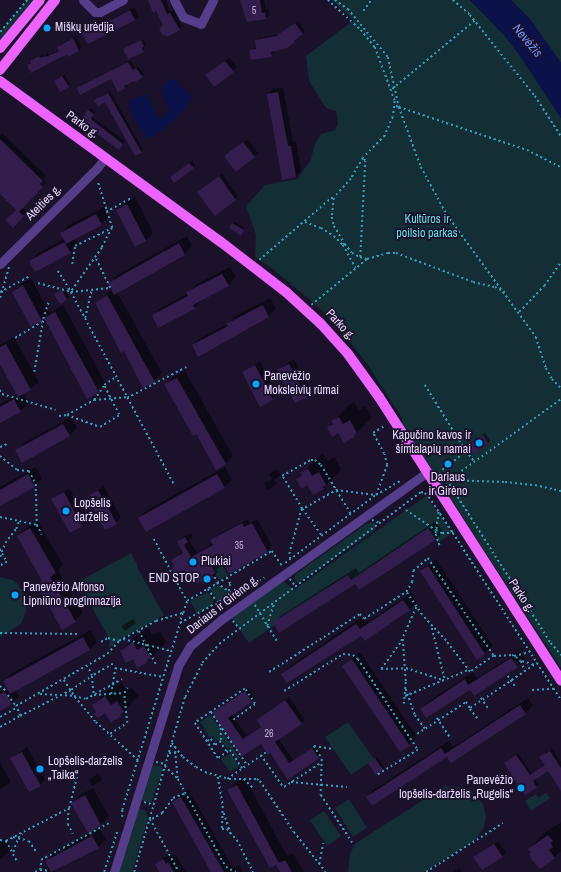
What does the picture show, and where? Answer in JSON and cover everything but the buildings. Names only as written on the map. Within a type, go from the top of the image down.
[{"type":"main road","points":[[0,48],[40,0]]},
{"type":"main road","points":[[0,70],[55,0]]},
{"type":"main road","name":"Parko g.","points":[[0,81],[220,242],[307,309],[348,354],[379,397],[561,681]]},
{"type":"street","points":[[83,0],[94,12],[100,12],[123,0]]},
{"type":"street","points":[[174,0],[183,17],[201,24],[213,0]]},
{"type":"street","name":"Ateities g.","points":[[0,264],[97,168],[105,158]]},
{"type":"street","name":"Dariaus ir Girėno g.","points":[[114,872],[178,666],[190,646],[222,619],[426,472]]},
{"type":"path","points":[[0,32],[27,0]]},
{"type":"path","points":[[258,261],[331,198],[334,198],[351,179],[363,158],[385,136],[390,126],[396,106],[375,47],[348,17],[328,0]]},
{"type":"path","points":[[335,0],[348,9],[388,57],[396,87],[399,107],[421,167],[437,198],[447,215],[505,292],[536,338],[552,379],[561,388]]},
{"type":"path","points":[[363,11],[371,0]]},
{"type":"path","points":[[454,0],[475,20],[534,96],[561,136]]},
{"type":"path","points":[[391,89],[396,87],[475,20]]},
{"type":"path","points":[[396,106],[527,150],[561,167]]},
{"type":"path","points":[[360,258],[365,161],[363,158]]},
{"type":"path","points":[[96,180],[112,228]]},
{"type":"path","points":[[106,212],[131,198]]},
{"type":"path","points":[[334,198],[332,217],[334,226],[356,268]]},
{"type":"path","points":[[304,222],[334,236],[352,253],[360,258],[367,259]]},
{"type":"path","points":[[70,292],[95,257],[112,228]]},
{"type":"path","points":[[72,264],[75,246],[112,228]]},
{"type":"path","points":[[307,309],[367,259],[388,253],[396,253],[473,282],[495,287],[505,292]]},
{"type":"path","points":[[38,284],[70,292],[110,288],[95,257]]},
{"type":"path","points":[[0,298],[10,261]]},
{"type":"path","points":[[519,312],[544,286],[561,262]]},
{"type":"path","points":[[58,271],[175,486]]},
{"type":"path","points":[[1,291],[28,277]]},
{"type":"path","points":[[85,319],[91,291]]},
{"type":"path","points":[[43,319],[49,301]]},
{"type":"path","points":[[15,338],[40,324],[43,320],[34,372]]},
{"type":"path","points":[[60,416],[67,415],[94,400],[126,398],[186,367]]},
{"type":"path","points":[[94,400],[104,385],[116,377]]},
{"type":"path","points":[[67,415],[100,427],[119,415],[104,385]]},
{"type":"path","points":[[425,385],[466,451],[474,461]]},
{"type":"path","points":[[0,390],[2,394],[56,410]]},
{"type":"path","points":[[440,480],[443,485],[447,480],[561,399]]},
{"type":"path","points":[[376,495],[387,465],[384,454],[372,433],[384,426]]},
{"type":"path","points":[[0,447],[6,444]]},
{"type":"path","points":[[438,477],[442,470],[466,451]]},
{"type":"path","points":[[0,456],[17,470],[29,471],[36,484],[37,525],[42,535]]},
{"type":"path","points":[[321,535],[302,509],[282,476],[311,460],[315,460],[321,465],[351,514]]},
{"type":"path","points":[[279,570],[290,559],[321,535],[376,495],[404,479]]},
{"type":"path","points":[[447,480],[505,482],[535,485],[561,491]]},
{"type":"path","points":[[447,480],[551,643],[561,655]]},
{"type":"path","points":[[290,559],[293,540],[302,509],[336,490],[376,495]]},
{"type":"path","points":[[134,872],[184,697],[202,663],[219,644],[421,492],[425,493],[439,512],[530,652],[536,664],[561,700]]},
{"type":"path","points":[[406,510],[442,533],[453,533]]},
{"type":"path","points":[[439,512],[436,530],[440,546]]},
{"type":"path","points":[[0,517],[37,525]]},
{"type":"path","points":[[0,557],[5,543],[16,529],[19,521]]},
{"type":"path","points":[[154,539],[187,601]]},
{"type":"path","points":[[0,549],[7,562],[0,566]]},
{"type":"path","points":[[122,819],[122,810],[162,677],[187,601],[272,551],[282,566]]},
{"type":"path","points":[[269,672],[360,614],[364,620],[406,592],[412,582],[413,571],[428,558],[494,656]]},
{"type":"path","points":[[215,577],[218,582],[233,594],[239,596],[266,577]]},
{"type":"path","points":[[224,612],[230,584],[226,577]]},
{"type":"path","points":[[289,577],[296,587]]},
{"type":"path","points":[[406,592],[416,607],[468,670]]},
{"type":"path","points":[[180,623],[233,594]]},
{"type":"path","points":[[253,603],[277,641]]},
{"type":"path","points":[[267,626],[274,603]]},
{"type":"path","points":[[416,607],[402,637],[381,669],[406,668],[445,680]]},
{"type":"path","points":[[0,717],[108,654],[118,641],[156,621],[182,613]]},
{"type":"path","points":[[432,626],[445,680]]},
{"type":"path","points":[[138,630],[157,666]]},
{"type":"path","points":[[0,632],[78,634]]},
{"type":"path","points":[[402,637],[406,668],[404,704]]},
{"type":"path","points":[[101,642],[108,638],[118,641]]},
{"type":"path","points":[[122,639],[171,651]]},
{"type":"path","points":[[405,696],[468,670],[470,672],[494,656],[514,656],[530,652]]},
{"type":"path","points":[[284,691],[343,654],[348,653],[358,659],[418,750],[376,776]]},
{"type":"path","points":[[514,656],[520,660],[536,664]]},
{"type":"path","points":[[520,660],[525,671]]},
{"type":"path","points":[[0,727],[62,695],[113,664]]},
{"type":"path","points":[[465,702],[470,708],[481,699],[536,664]]},
{"type":"path","points":[[87,666],[92,676],[94,695]]},
{"type":"path","points":[[111,694],[115,668],[162,677]]},
{"type":"path","points":[[508,676],[515,686]]},
{"type":"path","points":[[64,679],[74,696],[96,722],[138,760]]},
{"type":"path","points":[[38,694],[74,696],[86,699],[122,679]]},
{"type":"path","points":[[0,686],[6,691]]},
{"type":"path","points":[[406,687],[415,715],[425,729]]},
{"type":"path","points":[[110,734],[127,723],[124,693],[127,688]]},
{"type":"path","points":[[233,720],[255,704],[245,689],[195,723],[218,758],[230,750],[242,768]]},
{"type":"path","points":[[532,690],[554,689]]},
{"type":"path","points":[[94,695],[124,693]]},
{"type":"path","points":[[8,694],[20,716]]},
{"type":"path","points":[[481,699],[488,708]]},
{"type":"path","points":[[417,734],[437,719],[465,702]]},
{"type":"path","points":[[465,702],[479,720]]},
{"type":"path","points":[[211,712],[247,765]]},
{"type":"path","points":[[437,719],[451,739]]},
{"type":"path","points":[[221,728],[221,741]]},
{"type":"path","points":[[207,741],[211,738],[215,744],[220,741],[227,752]]},
{"type":"path","points":[[172,743],[180,753],[196,767],[218,777],[227,779],[257,779],[260,781],[294,832],[326,872]]},
{"type":"path","points":[[175,746],[178,779]]},
{"type":"path","points":[[333,749],[314,746],[322,759],[321,795],[354,845]]},
{"type":"path","points":[[227,779],[266,752]]},
{"type":"path","points":[[169,753],[180,753]]},
{"type":"path","points":[[261,755],[284,788],[322,762]]},
{"type":"path","points":[[165,766],[178,779],[226,867],[236,872]]},
{"type":"path","points":[[72,834],[68,824],[69,808],[77,776]]},
{"type":"path","points":[[218,777],[222,789],[222,829],[227,829],[237,840],[253,872]]},
{"type":"path","points":[[244,779],[253,788]]},
{"type":"path","points":[[291,782],[347,787]]},
{"type":"path","points":[[152,819],[162,813],[173,798],[186,793]]},
{"type":"path","points":[[0,840],[6,841],[13,838],[69,808]]},
{"type":"path","points":[[223,811],[232,834]]},
{"type":"path","points":[[150,819],[179,872]]},
{"type":"path","points":[[40,870],[41,860],[109,823]]},
{"type":"path","points":[[426,872],[503,823]]},
{"type":"path","points":[[104,872],[119,826]]},
{"type":"path","points":[[12,853],[18,838],[23,832]]},
{"type":"path","points":[[13,838],[29,841],[36,853]]},
{"type":"path","points":[[6,841],[18,863]]},
{"type":"path","points":[[320,864],[323,843]]},
{"type":"path","points":[[35,872],[40,870],[46,870],[47,872]]},
{"type":"green space","points":[[27,0],[34,0],[0,41],[0,32]]},
{"type":"green space","name":"Kultūros ir poilsio parkas","points":[[332,0],[470,0],[504,35],[518,53],[561,118],[561,668],[402,424],[402,418],[367,364],[344,334],[317,306],[269,266],[255,257],[256,235],[246,206],[265,185],[297,179],[311,160],[314,146],[321,134],[335,130],[338,124],[336,111],[326,108],[309,81],[306,56],[354,20]]},
{"type":"green space","points":[[511,0],[561,0],[561,63],[530,19]]},
{"type":"green space","points":[[426,496],[452,533],[438,543],[428,528],[351,580],[348,575],[249,643],[231,617],[283,581],[294,590]]},
{"type":"green space","points":[[373,522],[375,524],[375,530],[299,583],[296,582],[294,579],[296,574],[366,524]]},
{"type":"green space","points":[[131,553],[138,566],[137,567],[164,615],[116,642],[109,648],[110,640],[78,582]]},
{"type":"green space","points":[[219,560],[228,575],[219,580],[210,565]]},
{"type":"green space","points":[[0,577],[13,580],[18,584],[26,598],[26,611],[21,624],[0,637]]},
{"type":"green space","points":[[218,585],[228,591],[227,596],[218,602],[210,589]]},
{"type":"green space","points":[[208,592],[215,604],[197,614],[190,601]]},
{"type":"green space","points":[[211,715],[240,758],[238,759],[230,748],[227,749],[220,739],[216,742],[212,736],[210,738],[200,722]]},
{"type":"green space","points":[[348,722],[374,759],[351,775],[325,737]]},
{"type":"green space","points":[[231,753],[239,766],[230,772],[221,759]]},
{"type":"green space","points":[[154,765],[161,766],[163,769],[151,803],[140,799],[150,771]]},
{"type":"green space","points":[[445,786],[464,787],[470,790],[483,804],[486,817],[485,823],[483,829],[475,840],[424,872],[348,872],[350,853],[356,843]]},
{"type":"green space","points":[[546,793],[550,798],[531,811],[525,801],[536,794],[539,798]]},
{"type":"green space","points":[[349,799],[367,828],[353,837],[335,808]]},
{"type":"green space","points":[[137,808],[146,811],[148,819],[132,872],[119,872]]},
{"type":"green space","points":[[324,811],[341,836],[327,846],[310,820]]},
{"type":"water","name":"Nevėžis","points":[[470,0],[511,0],[530,19],[561,63],[561,118],[518,53],[504,35]]},
{"type":"water","points":[[174,79],[187,91],[191,96],[191,101],[175,119],[155,135],[149,138],[146,137],[129,108],[129,103],[131,100],[147,94],[158,118],[163,118],[169,110],[163,97],[162,89],[163,85]]},
{"type":"place","name":"Miškų urėdija","points":[[47,28]]},
{"type":"place","name":"Panevėžio Moksleivių rūmai","points":[[256,384]]},
{"type":"place","name":"Kapučino kavos ir šimtalapių namai","points":[[479,443]]},
{"type":"place","name":"Dariaus ir Girėno","points":[[448,464]]},
{"type":"place","name":"Lopšelis darželis","points":[[66,511]]},
{"type":"place","name":"Plukiai","points":[[193,562]]},
{"type":"place","name":"END STOP","points":[[207,579]]},
{"type":"place","name":"Panevėžio Alfonso Lipniūno progimnazija","points":[[15,595]]},
{"type":"place","name":"Lopšelis-darželis „Taika“","points":[[40,769]]},
{"type":"place","name":"Panevėžio lopšelis-darželis „Rugelis“","points":[[521,788]]}]
